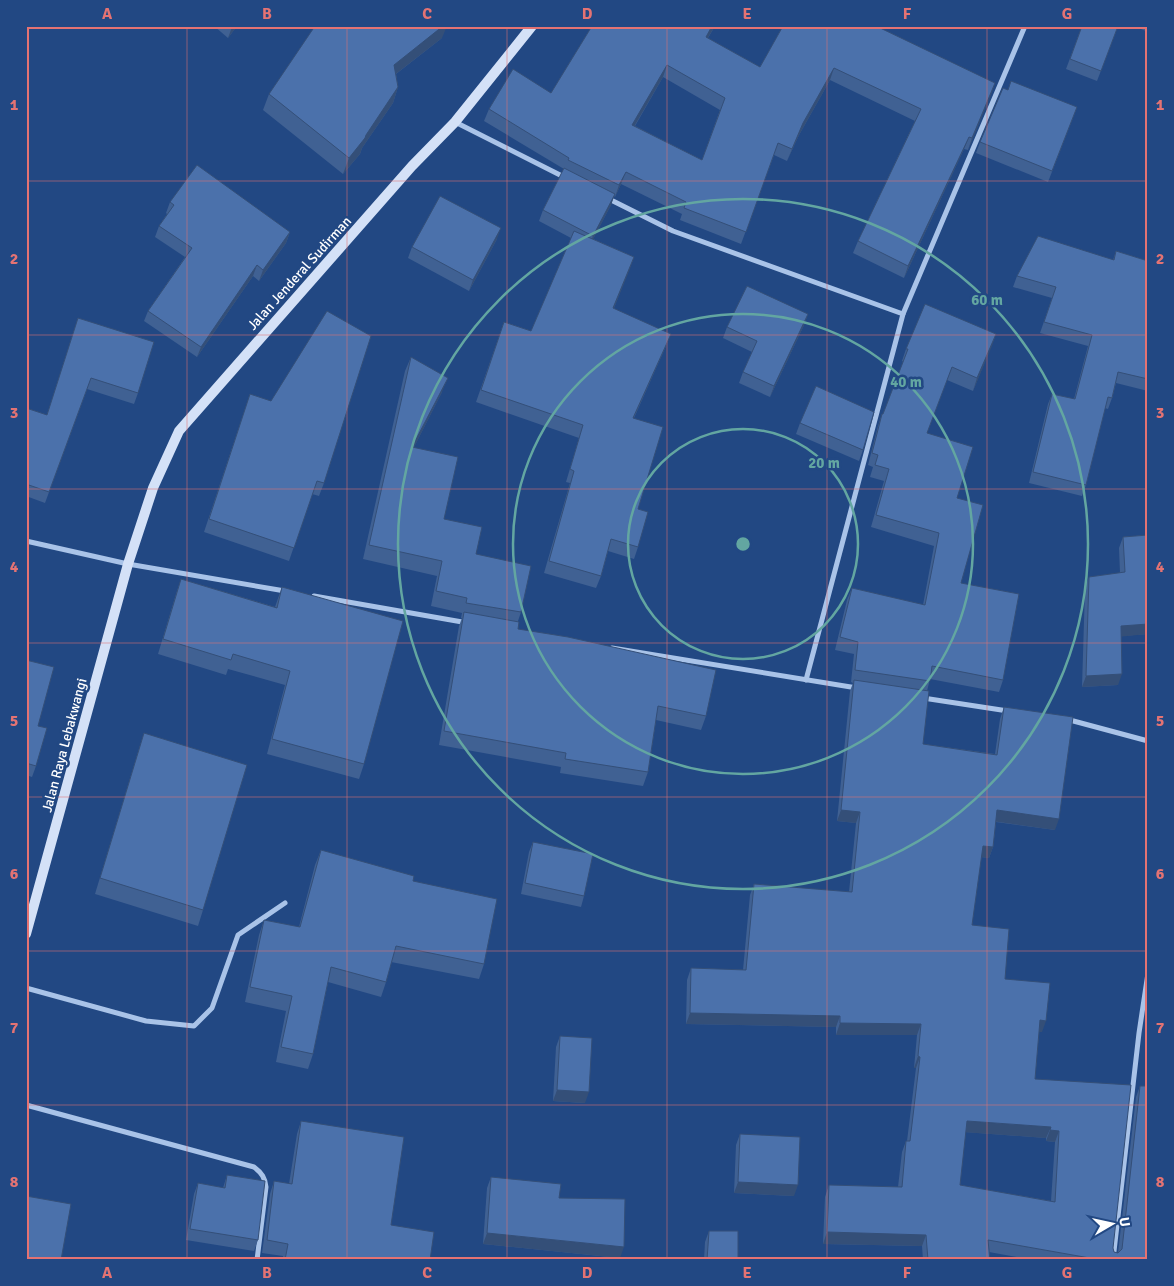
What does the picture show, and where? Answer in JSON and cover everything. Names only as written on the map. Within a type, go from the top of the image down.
[{"type":"main road","name":"Jalan Jenderal Sudirman","points":[[128,564],[153,488],[179,431],[406,174],[455,122],[532,26]]},
{"type":"main road","name":"Jalan Raya Lebakwangi","points":[[26,934],[128,564]]},
{"type":"street","points":[[806,680],[904,314],[1025,26]]},
{"type":"street","points":[[455,122],[568,179]]},
{"type":"street","points":[[603,196],[673,231],[904,314]]},
{"type":"street","points":[[26,541],[128,564],[292,593]]},
{"type":"street","points":[[312,596],[476,625]]},
{"type":"street","points":[[602,646],[865,689]]},
{"type":"street","points":[[914,696],[1012,711]]},
{"type":"street","points":[[1062,719],[1148,741]]},
{"type":"street","points":[[26,988],[146,1021],[194,1026],[212,1008],[238,935],[285,903]]},
{"type":"street","points":[[1112,1260],[1148,973]]},
{"type":"street","points":[[26,1105],[254,1167],[261,1172],[266,1180],[257,1260]]},
{"type":"building","points":[[315,26],[443,26],[394,65],[398,87],[365,138],[349,158],[269,94]]},
{"type":"building","points":[[592,26],[712,26],[706,37],[760,67],[783,26],[876,26],[995,83],[972,138],[969,137],[908,266],[858,241],[921,109],[834,68],[803,123],[792,149],[778,143],[746,232],[684,208],[686,202],[626,172],[619,185],[568,160],[569,158],[489,109],[513,69],[551,93]],"holes":[[[667,65],[725,98],[702,160],[632,125]]]},
{"type":"building","points":[[1082,26],[1118,26],[1101,71],[1070,59]]},
{"type":"building","points":[[1011,81],[1077,107],[1052,171],[980,142],[1003,88],[1008,90]]},
{"type":"building","points":[[197,165],[290,232],[263,270],[257,265],[201,347],[148,311],[192,248],[159,226],[174,205],[170,202]]},
{"type":"building","points":[[564,168],[615,194],[593,236],[543,210]]},
{"type":"building","points":[[440,196],[501,228],[473,280],[412,247]]},
{"type":"building","points":[[574,231],[634,257],[613,308],[671,334],[633,418],[663,427],[638,509],[648,512],[638,547],[611,539],[601,576],[549,561],[574,471],[570,469],[583,425],[481,390],[504,322],[531,331]]},
{"type":"building","points":[[1038,236],[1114,260],[1116,251],[1148,261],[1148,379],[1118,372],[1112,398],[1108,397],[1086,485],[1033,472],[1052,394],[1075,399],[1092,335],[1044,322],[1056,287],[1017,276]]},
{"type":"building","points":[[747,286],[808,314],[774,386],[743,372],[757,341],[727,327]]},
{"type":"building","points":[[925,304],[996,334],[977,378],[952,367],[927,433],[973,447],[957,498],[983,505],[961,583],[1019,594],[1003,680],[932,666],[930,681],[855,670],[858,642],[840,637],[852,588],[925,605],[939,533],[876,515],[889,469],[875,465],[878,455],[872,453],[882,414]]},
{"type":"building","points":[[327,311],[371,336],[324,483],[317,481],[294,548],[209,519],[250,394],[271,401]]},
{"type":"building","points":[[78,318],[154,342],[138,393],[91,378],[49,492],[26,484],[26,408],[47,415]]},
{"type":"building","points":[[411,357],[448,378],[412,447],[458,457],[444,519],[482,527],[476,554],[531,566],[521,612],[466,603],[467,598],[436,591],[442,561],[369,545]]},
{"type":"building","points":[[816,386],[874,412],[863,450],[800,423]]},
{"type":"building","points":[[1148,535],[1148,624],[1121,626],[1122,674],[1086,676],[1089,577],[1125,572],[1123,537]]},
{"type":"building","points":[[181,579],[277,608],[282,587],[403,621],[364,764],[272,739],[290,671],[233,654],[231,660],[163,639]]},
{"type":"building","points":[[464,612],[519,622],[518,629],[568,637],[716,670],[706,716],[658,706],[648,772],[565,759],[566,753],[444,731]]},
{"type":"building","points":[[26,660],[54,667],[38,726],[47,728],[36,766],[26,763]]},
{"type":"building","points":[[854,680],[929,691],[923,744],[997,755],[1004,707],[1073,717],[1059,819],[997,810],[993,847],[983,846],[972,925],[1009,929],[1005,979],[1050,983],[1046,1021],[1040,1020],[1035,1079],[1131,1085],[1113,1248],[1114,1252],[1118,1253],[1122,1249],[1140,1086],[1148,1086],[1148,1260],[1101,1260],[988,1240],[990,1260],[928,1260],[926,1235],[827,1232],[829,1185],[902,1187],[906,1141],[910,1141],[920,1057],[918,1056],[921,1024],[840,1023],[840,1016],[690,1013],[691,968],[746,970],[754,884],[852,892],[860,812],[841,810]],"holes":[[[967,1121],[1051,1127],[1050,1130],[1059,1131],[1055,1202],[960,1185]]]},
{"type":"building","points":[[144,733],[247,765],[203,910],[100,878]]},
{"type":"building","points":[[533,842],[593,854],[584,896],[525,883]]},
{"type":"building","points":[[321,850],[414,876],[413,881],[497,899],[484,964],[396,946],[386,982],[331,967],[313,1054],[281,1047],[292,996],[250,987],[264,920],[300,927]]},
{"type":"building","points":[[560,1036],[592,1038],[589,1092],[557,1090]]},
{"type":"building","points":[[301,1121],[404,1137],[391,1225],[434,1232],[430,1260],[285,1260],[288,1244],[267,1240],[274,1181],[292,1184]]},
{"type":"building","points":[[740,1134],[800,1137],[798,1185],[738,1182]]},
{"type":"building","points":[[227,1175],[265,1181],[258,1240],[190,1229],[198,1183],[225,1188]]},
{"type":"building","points":[[491,1177],[561,1184],[559,1198],[625,1199],[624,1247],[487,1233]]},
{"type":"building","points":[[26,1196],[71,1204],[61,1260],[26,1260]]},
{"type":"building","points":[[709,1231],[738,1231],[738,1260],[707,1260]]}]
